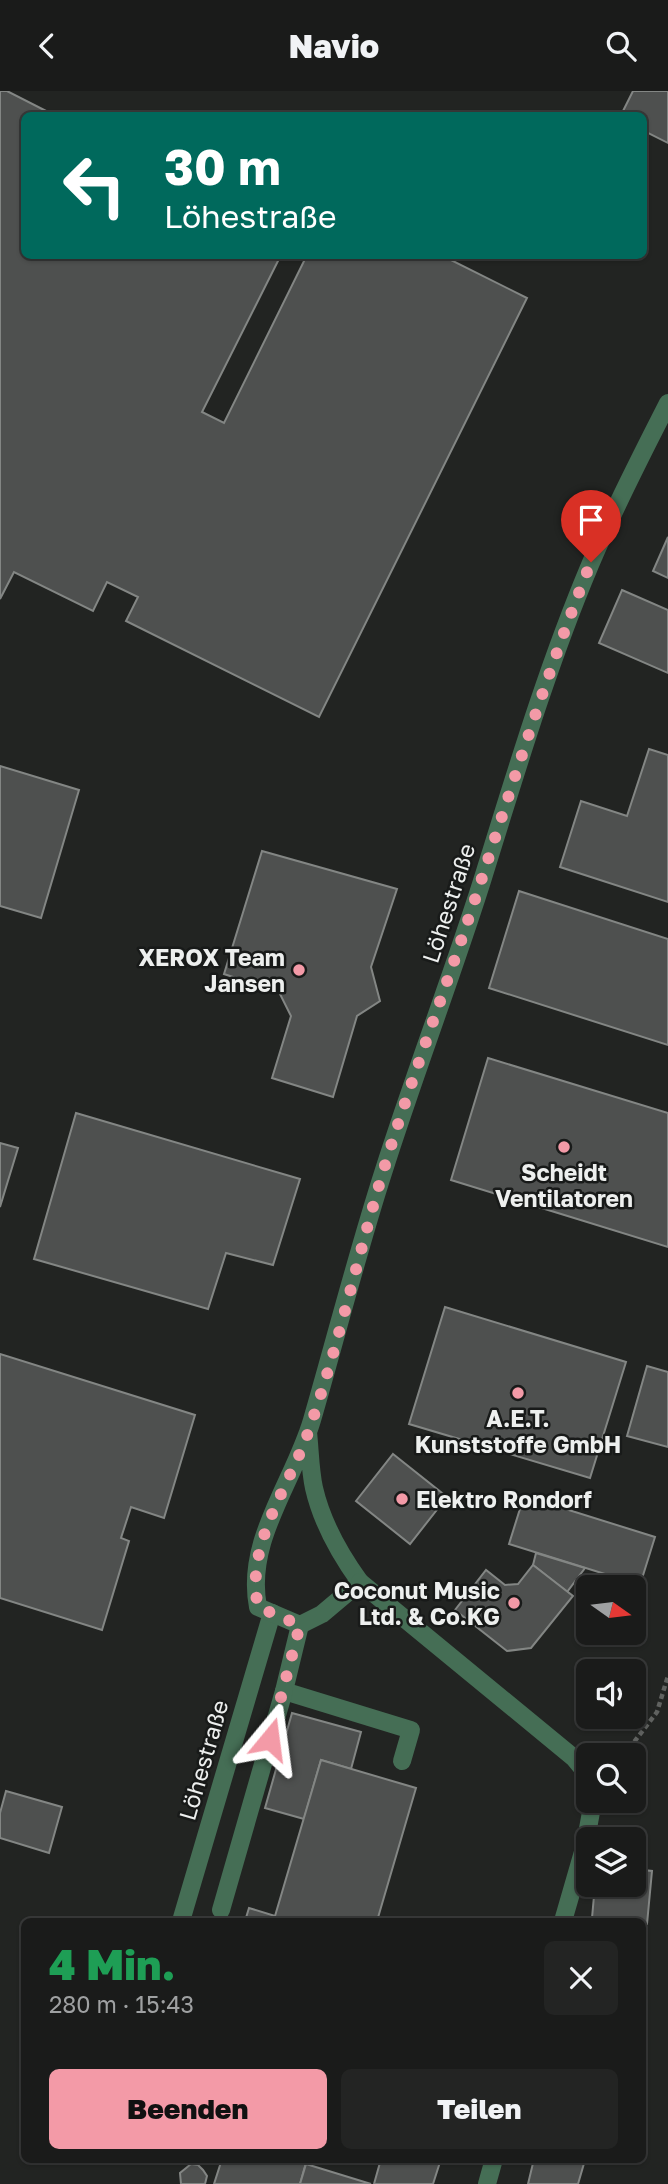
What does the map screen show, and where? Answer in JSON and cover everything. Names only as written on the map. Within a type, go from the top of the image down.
[{"type":"street","name":"Löhestraße","points":[[182,1918],[272,1613],[258,1607],[254,1589],[260,1547],[308,1432],[383,1174],[557,648],[591,562],[668,403]]},
{"type":"street","name":"Löhestraße","points":[[308,1432],[314,1486],[326,1525],[342,1557],[360,1582],[576,1760]]},
{"type":"street","points":[[272,1613],[300,1625],[322,1614],[360,1582]]},
{"type":"street","points":[[221,1910],[284,1691],[300,1625]]},
{"type":"street","points":[[284,1691],[411,1730],[402,1761]]},
{"type":"street","points":[[564,1918],[585,1845],[591,1813]]},
{"type":"street","points":[[486,2184],[493,2163]]},
{"type":"path","points":[[633,1743],[657,1712],[668,1676]]},
{"type":"building","points":[[0,91],[7,91],[48,112],[21,112],[21,259],[279,259],[202,412],[224,423],[305,259],[449,259],[527,298],[319,717],[126,621],[138,597],[107,582],[93,611],[14,572],[0,599]]},
{"type":"building","points":[[633,91],[668,91],[668,143],[647,132],[647,112],[622,112]]},
{"type":"building","points":[[668,537],[668,578],[653,571]]},
{"type":"building","points":[[622,590],[668,610],[668,673],[599,643]]},
{"type":"building","points":[[649,749],[668,755],[668,902],[560,867],[581,801],[627,816]]},
{"type":"building","points":[[0,766],[79,790],[41,918],[0,906]]},
{"type":"building","name":"XEROX Team Jansen","points":[[262,851],[397,889],[371,967],[380,1001],[357,1016],[333,1097],[272,1078],[291,1016],[279,992],[224,974]]},
{"type":"building","points":[[519,891],[668,939],[668,1045],[489,988]]},
{"type":"building","name":"Scheidt Ventilatoren","points":[[488,1058],[668,1113],[668,1247],[451,1180]]},
{"type":"building","points":[[76,1113],[300,1179],[273,1265],[226,1253],[208,1309],[34,1259]]},
{"type":"building","points":[[0,1143],[18,1148],[0,1207]]},
{"type":"building","name":"A.E.T. Kunststoffe GmbH","points":[[445,1307],[626,1362],[590,1478],[409,1424]]},
{"type":"building","points":[[0,1354],[195,1415],[164,1518],[131,1507],[121,1538],[129,1541],[102,1630],[0,1598]]},
{"type":"building","points":[[647,1366],[668,1372],[668,1447],[627,1436]]},
{"type":"building","name":"Elektro Rondorf","points":[[393,1454],[447,1497],[410,1544],[356,1501]]},
{"type":"building","points":[[524,1496],[655,1537],[643,1575],[608,1575],[509,1544]]},
{"type":"building","points":[[536,1553],[585,1568],[580,1575],[576,1575],[576,1580],[567,1592],[533,1565]]},
{"type":"building","name":"Coconut Music Ltd. & Co.KG","points":[[533,1565],[573,1596],[531,1648],[507,1651],[455,1610],[486,1570],[505,1585],[518,1584]]},
{"type":"building","points":[[292,1713],[361,1732],[351,1769],[321,1760],[304,1819],[265,1808]]},
{"type":"building","points":[[321,1760],[416,1788],[378,1918],[246,1918],[249,1908],[275,1916]]},
{"type":"building","points":[[6,1791],[62,1807],[49,1853],[0,1838],[0,1813]]},
{"type":"building","points":[[646,1870],[652,1871],[647,1924],[646,1918],[592,1918],[594,1897],[646,1897]]},
{"type":"building","points":[[221,2163],[306,2163],[300,2184],[214,2184]]},
{"type":"building","points":[[380,2163],[440,2163],[433,2184],[374,2184]]},
{"type":"building","points":[[533,2163],[584,2163],[578,2184],[528,2184]]},
{"type":"building","points":[[191,2164],[198,2165],[203,2170],[207,2176],[205,2184],[181,2184],[180,2173]]},
{"type":"building","points":[[306,2164],[371,2184],[300,2184]]},
{"type":"place","name":"XEROX Team Jansen","points":[[299,970]]},
{"type":"place","name":"Scheidt Ventilatoren","points":[[564,1147]]},
{"type":"place","name":"A.E.T. Kunststoffe GmbH","points":[[518,1393]]},
{"type":"place","name":"Elektro Rondorf","points":[[402,1499]]},
{"type":"place","name":"Coconut Music Ltd. & Co.KG","points":[[514,1603]]},
{"type":"route","points":[[270,1739],[300,1625],[258,1607],[254,1589],[260,1547],[308,1432],[383,1174],[557,648],[591,562]]}]
